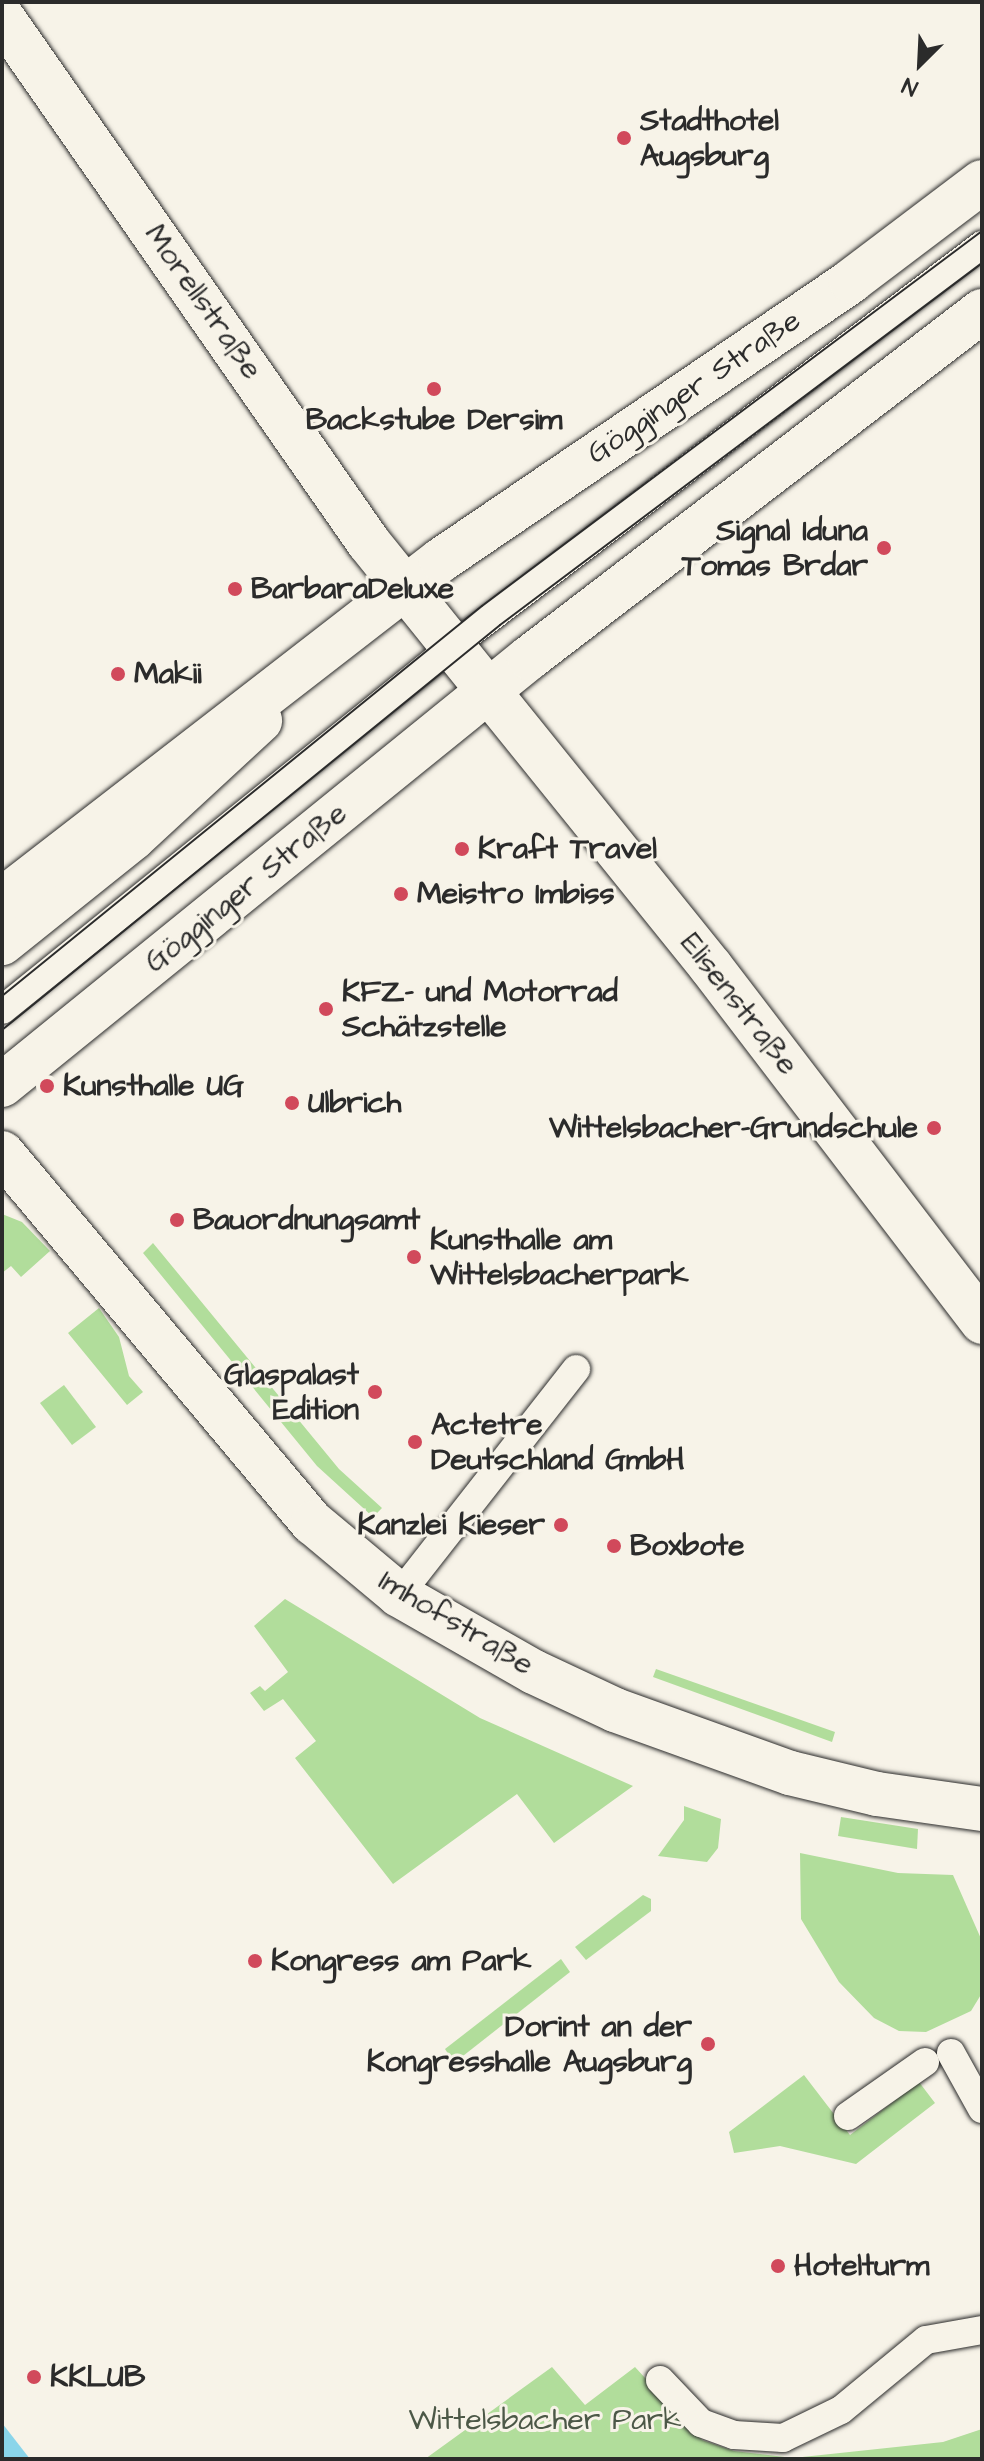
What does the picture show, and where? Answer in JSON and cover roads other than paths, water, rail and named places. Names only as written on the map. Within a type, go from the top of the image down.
[{"type":"street","name":"Morellstraße","points":[[2,17],[403,588]]},
{"type":"street","name":"Gögginger Straße","points":[[2,900],[403,588],[851,281],[982,182]]},
{"type":"street","name":"Gögginger Straße","points":[[2,1085],[490,692],[982,311]]},
{"type":"street","points":[[403,588],[490,692]]},
{"type":"street","name":"Gögginger Straße","points":[[2,943],[176,800],[349,630]]},
{"type":"street","name":"Elisenstraße","points":[[490,692],[724,984],[982,1322]]},
{"type":"street","name":"Imhofstraße","points":[[2,1153],[313,1523],[399,1595],[534,1672],[615,1710],[790,1773],[877,1794],[982,1809]]},
{"type":"lane","points":[[2,1010],[453,646],[982,245]]},
{"type":"lane","points":[[399,1595],[576,1369]]},
{"type":"lane","points":[[848,2116],[938,2058],[982,2109]]},
{"type":"lane","points":[[660,2380],[701,2423],[734,2435],[783,2438],[841,2410],[926,2340],[982,2330]]},
{"type":"water","points":[[2,2423],[30,2459],[2,2459]]},
{"type":"tram line","points":[[2,996],[482,606],[982,231]]},
{"type":"tram line","points":[[2,1030],[500,625],[982,263]]},
{"type":"place","name":"Stadthotel Augsburg","points":[[624,138]]},
{"type":"place","name":"Backstube Dersim","points":[[434,389]]},
{"type":"place","name":"Signal Iduna Tomas Brdar","points":[[884,548]]},
{"type":"place","name":"BarbaraDeluxe","points":[[235,589]]},
{"type":"place","name":"Makii","points":[[118,674]]},
{"type":"place","name":"Kraft Travel","points":[[462,849]]},
{"type":"place","name":"Meistro Imbiss","points":[[401,894]]},
{"type":"place","name":"KFZ- und Motorrad Schätzstelle","points":[[326,1009]]},
{"type":"place","name":"Kunsthalle UG","points":[[47,1086]]},
{"type":"place","name":"Ulbrich","points":[[292,1103]]},
{"type":"place","name":"Wittelsbacher-Grundschule","points":[[934,1128]]},
{"type":"place","name":"Bauordnungsamt","points":[[177,1220]]},
{"type":"place","name":"Kunsthalle am Wittelsbacherpark","points":[[414,1257]]},
{"type":"place","name":"Glaspalast Edition","points":[[375,1392]]},
{"type":"place","name":"Actetre Deutschland GmbH","points":[[415,1442]]},
{"type":"place","name":"Kanzlei Kieser","points":[[561,1525]]},
{"type":"place","name":"Boxbote","points":[[614,1546]]},
{"type":"place","name":"Kongress am Park","points":[[255,1961]]},
{"type":"place","name":"Dorint an der Kongresshalle Augsburg","points":[[708,2044]]},
{"type":"place","name":"Hotelturm","points":[[778,2266]]},
{"type":"place","name":"KKLUB","points":[[34,2377]]},
{"type":"park label","name":"Wittelsbacher Park","points":[[545,2420]]}]
